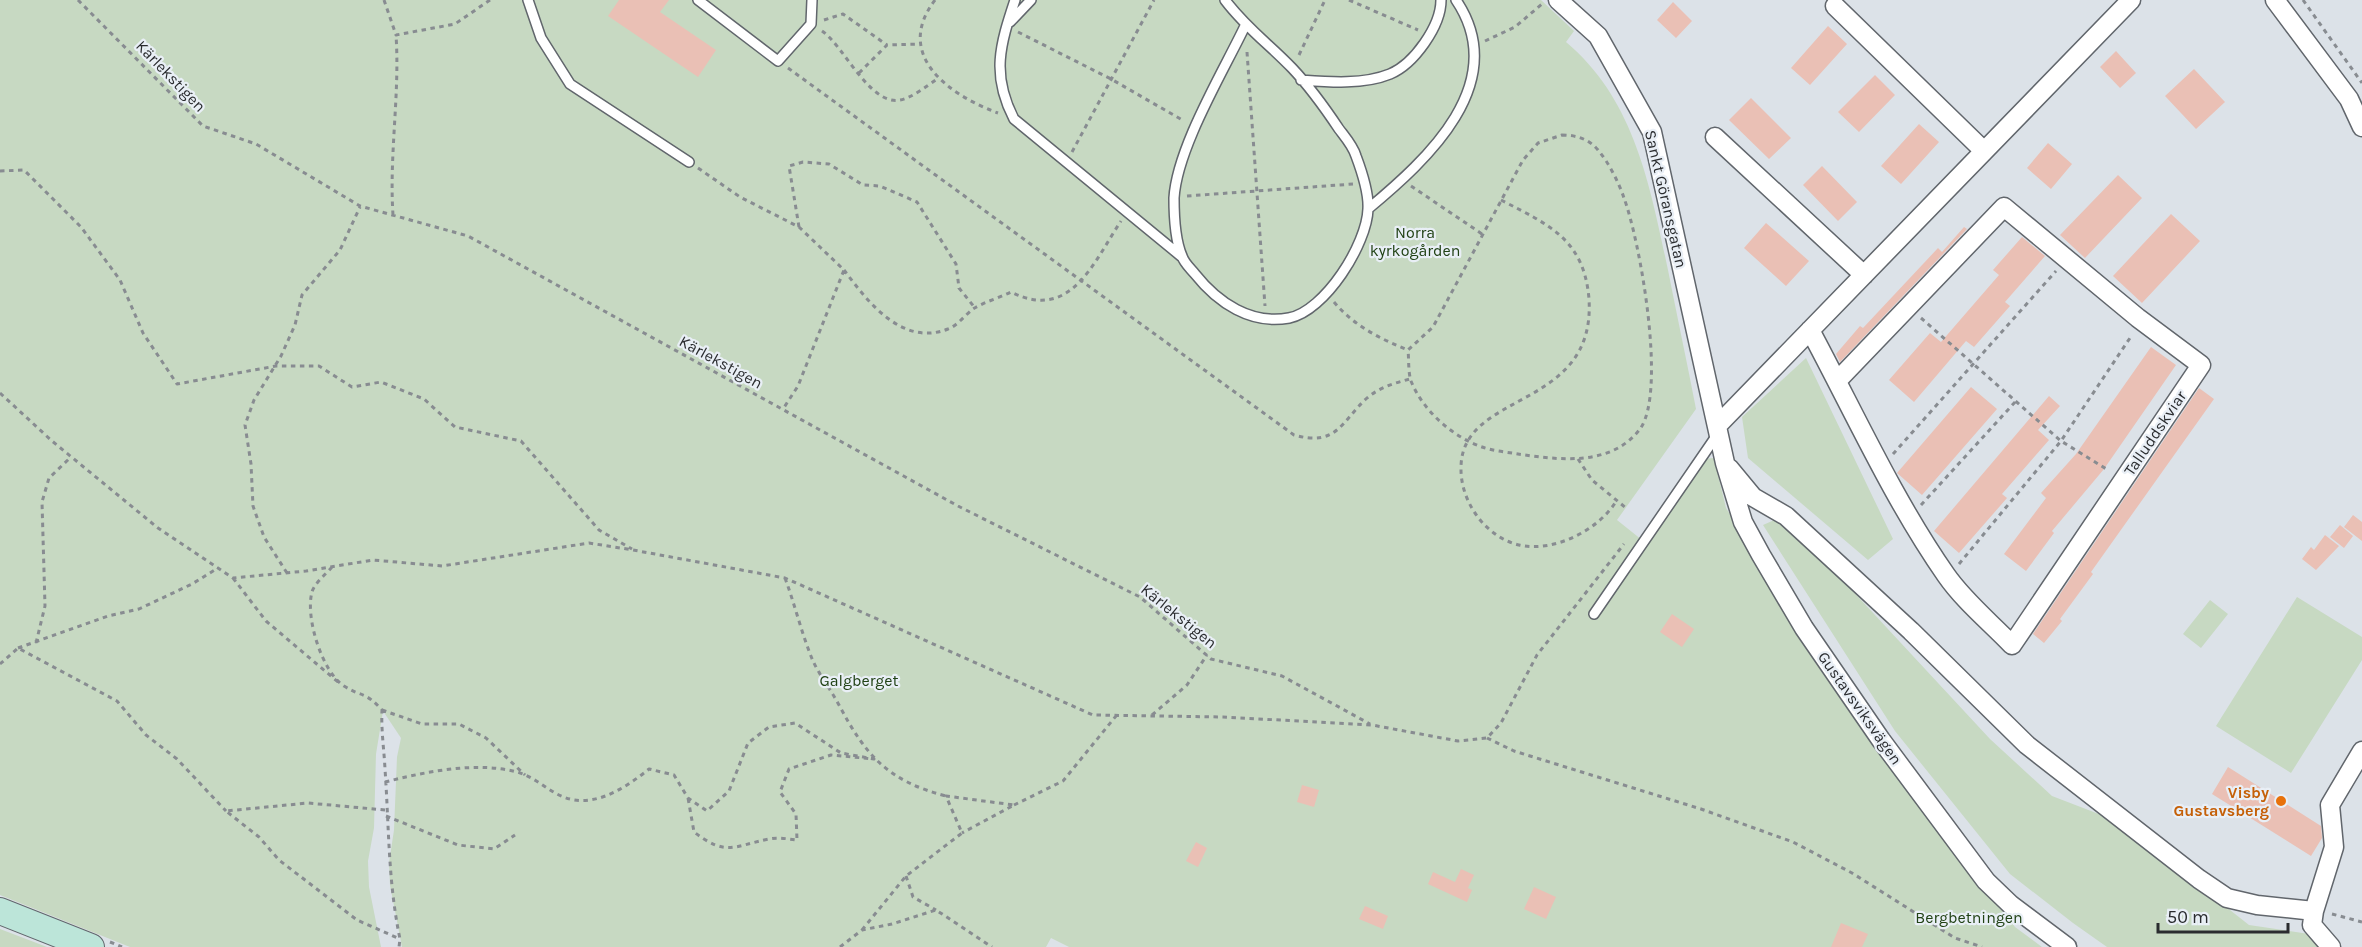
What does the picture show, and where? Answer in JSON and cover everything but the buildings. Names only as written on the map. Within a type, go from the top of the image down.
[{"type":"main road","points":[[0,911],[91,947]]},
{"type":"street","name":"Sankt Göransgatan","points":[[1558,0],[1598,36],[1652,132],[1718,430]]},
{"type":"street","points":[[1718,430],[1810,330],[2131,0]]},
{"type":"street","points":[[2275,0],[2349,99],[2362,127]]},
{"type":"street","points":[[1835,6],[1984,151]]},
{"type":"street","points":[[1715,137],[1864,275]]},
{"type":"street","name":"Talluddskviar","points":[[1810,330],[1882,467],[1910,518],[1947,578],[2012,645],[2201,365],[2142,321],[2004,207],[1837,381]]},
{"type":"street","name":"Gustavsviksvägen","points":[[1718,430],[1735,501],[1761,555],[1804,628],[1881,740],[1986,880],[2011,905],[2067,947]]},
{"type":"street","points":[[1725,463],[1753,497],[1786,516],[1911,631],[2027,744],[2199,879],[2227,898],[2257,905],[2314,910]]},
{"type":"street","points":[[2331,947],[2313,925],[2314,910],[2334,847],[2330,805],[2362,751]]},
{"type":"lane","points":[[528,0],[541,38],[570,84],[689,162]]},
{"type":"lane","points":[[698,0],[778,61],[811,24],[812,0]]},
{"type":"lane","points":[[1015,0],[999,56],[999,80],[1003,99],[1014,119],[1182,257],[1202,283],[1224,303],[1247,315],[1266,320],[1291,318],[1309,309],[1327,294],[1350,259],[1368,209],[1364,183],[1355,153],[1301,80],[1245,26],[1225,0]]},
{"type":"lane","points":[[1006,26],[1031,0]]},
{"type":"lane","points":[[1301,80],[1331,83],[1390,74],[1418,51],[1430,36],[1441,0]]},
{"type":"lane","points":[[1368,209],[1403,180],[1454,122],[1467,92],[1473,66],[1471,38],[1464,11],[1456,0]]},
{"type":"lane","points":[[1182,257],[1174,197],[1180,169],[1196,128],[1245,26]]},
{"type":"lane","points":[[1594,614],[1718,430]]},
{"type":"path","name":"Kärlekstigen","points":[[78,0],[203,126],[256,144],[360,206],[468,236],[958,506],[1140,597],[1211,659],[1282,676],[1372,725]]},
{"type":"path","points":[[384,0],[396,35],[397,57],[390,174],[393,215]]},
{"type":"path","points":[[396,35],[455,24],[490,0]]},
{"type":"path","points":[[935,0],[924,14],[921,44],[926,61],[937,80],[982,107],[1014,119]]},
{"type":"path","points":[[1067,162],[1154,0]]},
{"type":"path","points":[[1292,69],[1325,0]]},
{"type":"path","points":[[1349,0],[1430,36]]},
{"type":"path","points":[[1471,38],[1487,41],[1515,27],[1546,0]]},
{"type":"path","points":[[2303,0],[2362,83]]},
{"type":"path","points":[[811,24],[843,14],[887,45],[921,44]]},
{"type":"path","points":[[811,24],[831,38],[875,92],[889,100],[901,100],[937,80]]},
{"type":"path","points":[[1006,26],[1111,80],[1196,128]]},
{"type":"path","points":[[1245,26],[1266,320]]},
{"type":"path","points":[[858,73],[887,45]]},
{"type":"path","points":[[778,61],[1082,279],[1294,435],[1310,439],[1324,438],[1340,429],[1368,397],[1385,386],[1410,380]]},
{"type":"path","points":[[1562,135],[1575,135],[1598,150],[1624,197],[1635,235],[1648,312],[1650,403],[1641,428],[1624,445],[1606,454],[1578,459],[1542,458],[1498,451],[1466,441],[1438,420],[1410,380],[1408,350],[1433,327],[1523,160],[1538,143],[1562,135]]},
{"type":"path","points":[[689,162],[740,197],[799,226],[844,270],[867,300],[894,324],[923,332],[949,329],[975,308],[1011,292],[1027,300],[1044,303],[1054,300],[1082,279],[1127,212]]},
{"type":"path","points":[[799,226],[789,166],[803,162],[829,164],[863,185],[880,186],[896,191],[916,202],[931,222],[956,264],[959,288],[975,308]]},
{"type":"path","points":[[0,171],[24,170],[81,227],[120,279],[143,333],[177,384],[276,366],[319,366],[352,387],[381,382],[424,399],[455,427],[520,441],[599,530],[633,550]]},
{"type":"path","points":[[1403,180],[1482,234]]},
{"type":"path","points":[[1174,197],[1364,183]]},
{"type":"path","points":[[1501,200],[1545,223],[1565,237],[1587,284],[1587,333],[1580,352],[1560,376],[1507,407],[1466,441],[1461,467],[1465,496],[1484,524],[1518,545],[1541,546],[1584,533],[1611,509],[1617,500]]},
{"type":"path","points":[[287,573],[264,537],[254,506],[245,425],[254,400],[276,366],[295,325],[302,295],[340,250],[360,206]]},
{"type":"path","points":[[1882,467],[2067,260]]},
{"type":"path","points":[[782,410],[798,386],[844,270]]},
{"type":"path","points":[[1327,294],[1343,313],[1372,333],[1408,350]]},
{"type":"path","points":[[1908,307],[2061,441],[2124,480]]},
{"type":"path","points":[[1947,578],[2061,441],[2142,321]]},
{"type":"path","points":[[0,393],[71,457],[158,528],[233,578],[266,621],[342,685],[369,695],[382,710],[422,724],[459,724],[486,738],[526,776],[559,796],[578,800],[603,798],[625,788],[649,769],[674,775],[688,798],[693,832],[712,845],[741,847],[771,838],[797,840],[796,814],[780,792],[789,769],[831,755],[874,759]]},
{"type":"path","points":[[1910,518],[2016,401]]},
{"type":"path","points":[[36,643],[45,606],[42,502],[49,478],[71,457]]},
{"type":"path","points":[[1578,459],[1592,480],[1626,508]]},
{"type":"path","points":[[1487,738],[1502,723],[1537,655],[1629,538]]},
{"type":"path","points":[[233,578],[287,573],[373,560],[442,566],[589,543],[785,578],[1093,716],[1222,717],[1372,725],[1458,741],[1487,738],[1514,751],[1701,809],[1793,842],[1852,873],[1955,938],[1982,947]]},
{"type":"path","points":[[332,567],[312,592],[312,625],[321,657],[342,685]]},
{"type":"path","points":[[0,664],[18,648],[108,616],[139,609],[192,584],[218,568]]},
{"type":"path","points":[[785,578],[813,661],[854,734],[874,759],[890,773],[918,789],[946,796],[1014,805]]},
{"type":"path","points":[[18,648],[117,701],[146,735],[177,759],[226,810],[259,837],[279,860],[357,920],[400,939]]},
{"type":"path","points":[[1151,716],[1188,686],[1207,655]]},
{"type":"path","points":[[382,710],[381,734],[386,816],[393,906],[400,939],[399,947]]},
{"type":"path","points":[[840,947],[862,930],[906,876],[962,833],[1063,781],[1116,716]]},
{"type":"path","points":[[688,798],[707,811],[729,791],[748,743],[769,727],[795,723],[841,753],[874,759]]},
{"type":"path","points":[[385,782],[411,776],[489,768],[526,776]]},
{"type":"path","points":[[946,796],[962,833]]},
{"type":"path","points":[[226,810],[308,803],[386,810]]},
{"type":"path","points":[[386,816],[458,845],[494,849],[515,835]]},
{"type":"path","points":[[906,876],[913,897],[992,947]]},
{"type":"path","points":[[862,930],[892,924],[936,910]]},
{"type":"path","points":[[2314,910],[2362,922]]},
{"type":"green space","points":[[0,0],[1541,0],[1574,31],[1566,42],[1609,90],[1636,146],[1654,207],[1696,409],[1617,520],[1647,544],[1700,459],[1714,458],[1726,508],[1883,752],[2015,927],[2042,947],[1069,947],[1051,938],[1046,947],[402,947],[390,885],[389,863],[394,830],[397,757],[401,738],[383,711],[376,754],[374,828],[368,861],[369,887],[381,947],[130,947],[0,895]]},
{"type":"green space","points":[[1806,358],[1893,539],[1868,560],[1748,458],[1742,417]]},
{"type":"green space","points":[[1781,517],[1797,531],[1990,739],[2052,796],[2117,821],[2249,925],[2309,934],[2321,947],[2107,947],[2010,874],[1895,731],[1763,525]]},
{"type":"green space","points":[[2297,597],[2362,637],[2362,660],[2291,773],[2216,726]]},
{"type":"green space","points":[[2210,600],[2228,614],[2201,648],[2183,634]]},
{"type":"green space","points":[[0,929],[47,947],[0,947]]},
{"type":"place","name":"Visby Gustavsberg","points":[[2281,801]]},
{"type":"park label","name":"Norra kyrkogården","points":[[1415,241]]},
{"type":"park label","name":"Galgberget","points":[[859,680]]},
{"type":"park label","name":"Bergbetningen","points":[[1969,917]]}]
